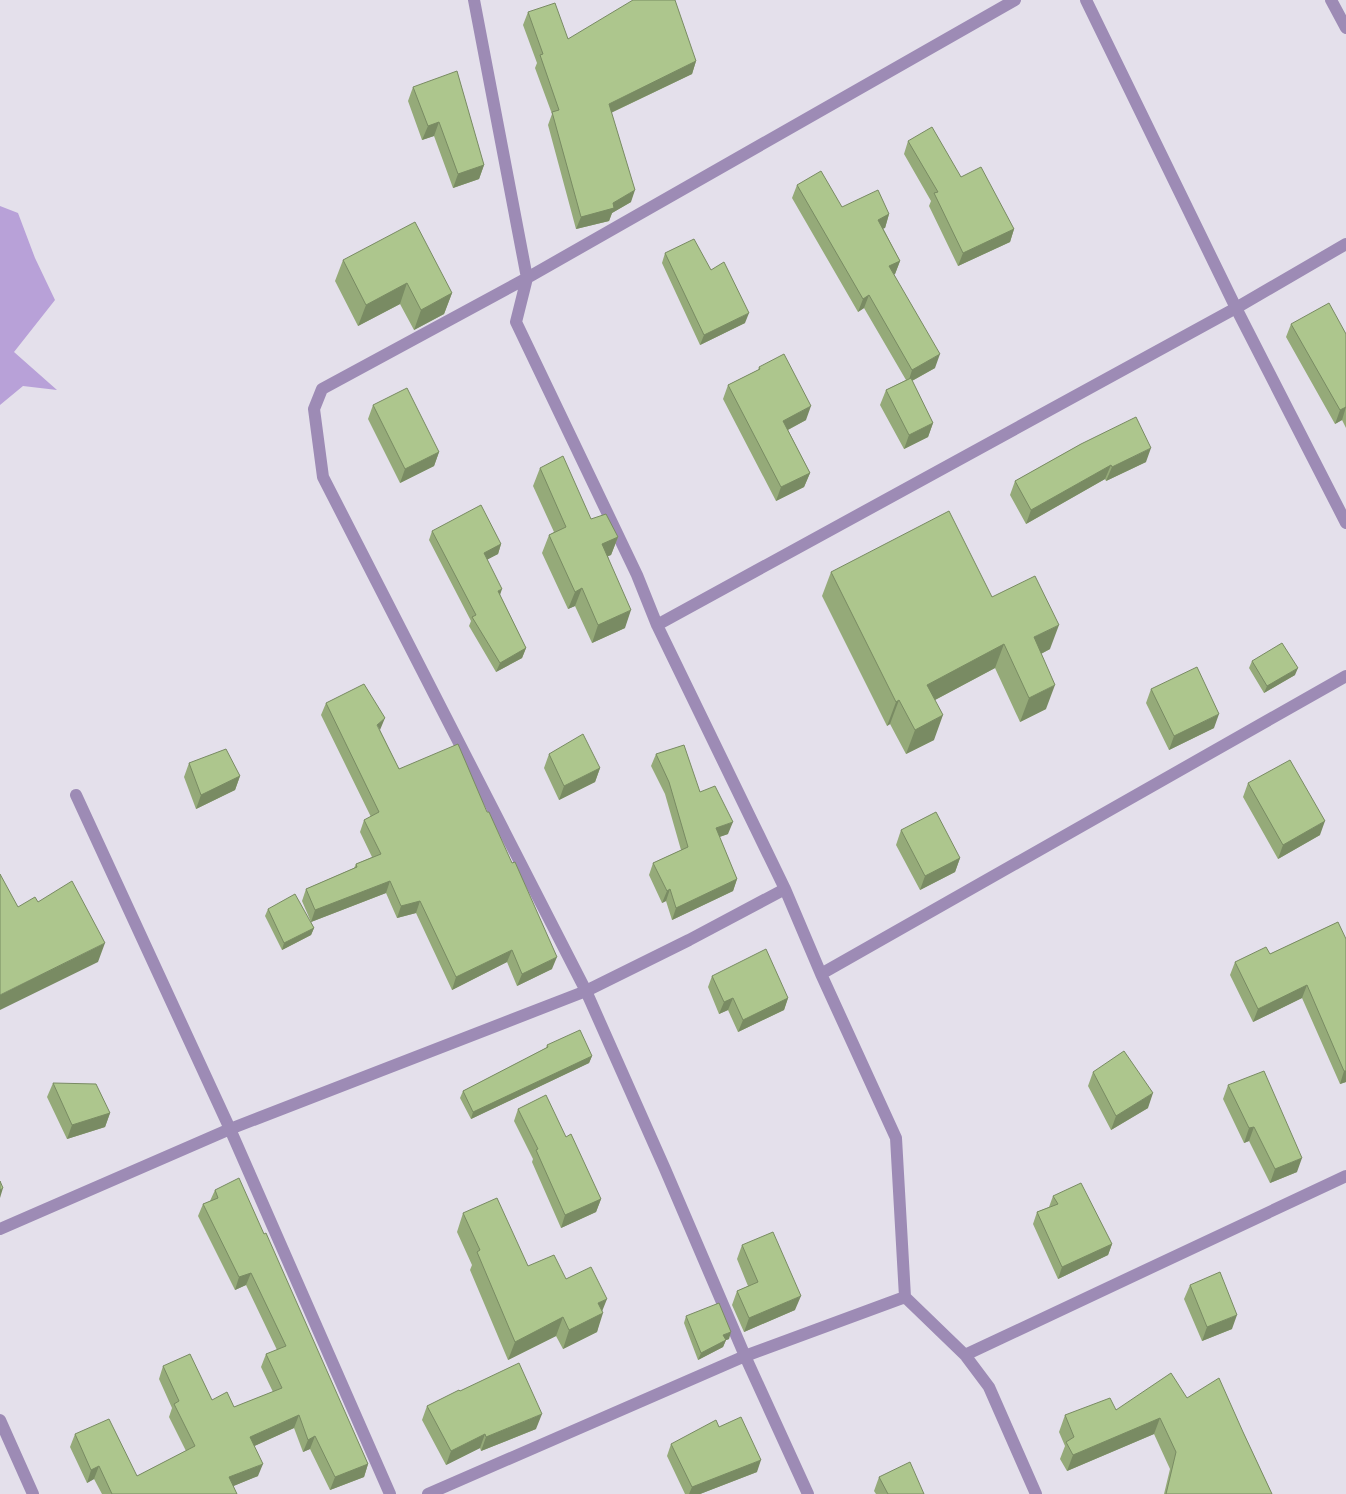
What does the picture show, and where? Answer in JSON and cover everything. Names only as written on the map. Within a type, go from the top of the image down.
[{"type":"street","points":[[474,0],[526,278],[516,322],[637,575],[657,625],[785,889],[821,974],[896,1138],[905,1297],[965,1355],[989,1387],[1036,1494]]},
{"type":"street","points":[[808,1494],[745,1356],[586,990],[323,477],[314,410],[322,389],[526,278],[1015,0]]},
{"type":"street","points":[[1086,0],[1236,308],[1346,523]]},
{"type":"street","points":[[1331,0],[1346,28]]},
{"type":"street","points":[[657,625],[1236,308],[1346,244]]},
{"type":"street","points":[[821,974],[1346,676]]},
{"type":"street","points":[[76,795],[230,1129],[390,1494]]},
{"type":"street","points":[[0,1229],[230,1129],[586,990],[689,940],[785,889]]},
{"type":"street","points":[[965,1355],[1346,1176]]},
{"type":"street","points":[[428,1494],[745,1356],[905,1297]]},
{"type":"street","points":[[0,1420],[33,1494]]},
{"type":"shaded area","points":[[0,206],[18,213],[35,258],[55,300],[14,352],[57,390],[23,386],[0,405]]},
{"type":"building","points":[[633,0],[675,0],[696,61],[609,104],[635,190],[613,203],[614,208],[581,217],[552,112],[559,110],[540,55],[543,54],[528,12],[555,3],[568,39]]},
{"type":"building","points":[[457,71],[484,165],[458,174],[439,122],[428,126],[413,87]]},
{"type":"building","points":[[932,127],[961,177],[981,167],[1014,229],[963,253],[934,193],[938,192],[908,141]]},
{"type":"building","points":[[821,171],[842,207],[878,190],[889,214],[878,220],[900,261],[889,266],[940,354],[912,370],[869,295],[863,299],[797,185]]},
{"type":"building","points":[[415,222],[452,293],[421,310],[407,283],[366,305],[343,260]]},
{"type":"building","points":[[694,239],[711,270],[724,262],[749,313],[704,335],[665,253]]},
{"type":"building","points":[[1329,303],[1346,334],[1346,407],[1340,410],[1291,324]]},
{"type":"building","points":[[784,354],[811,406],[783,421],[810,473],[781,487],[728,385]]},
{"type":"building","points":[[911,378],[933,423],[909,435],[886,390]]},
{"type":"building","points":[[407,388],[439,452],[405,469],[373,405]]},
{"type":"building","points":[[1136,417],[1151,448],[1112,467],[1111,465],[1031,510],[1015,481],[1081,444]]},
{"type":"building","points":[[563,456],[591,519],[606,514],[618,537],[602,544],[631,610],[598,625],[582,588],[575,592],[549,535],[566,527],[540,468]]},
{"type":"building","points":[[481,505],[501,544],[484,553],[502,589],[498,591],[526,648],[500,663],[472,617],[476,615],[432,531]]},
{"type":"building","points":[[949,511],[992,597],[1035,576],[1059,625],[1034,637],[1055,685],[1029,698],[1004,644],[927,685],[943,715],[915,730],[899,700],[896,702],[831,572]]},
{"type":"building","points":[[1282,643],[1298,668],[1267,686],[1252,661]]},
{"type":"building","points":[[1197,667],[1219,714],[1174,736],[1151,689]]},
{"type":"building","points":[[364,684],[385,718],[377,725],[399,769],[458,744],[487,812],[489,812],[512,863],[515,862],[557,957],[522,974],[512,950],[456,977],[420,901],[401,906],[390,881],[315,910],[306,889],[357,867],[356,864],[381,854],[364,820],[379,812],[326,703]]},
{"type":"building","points":[[583,734],[600,768],[564,786],[549,754]]},
{"type":"building","points":[[684,745],[700,792],[715,786],[733,822],[716,828],[737,879],[676,908],[670,889],[667,891],[653,863],[688,847],[669,782],[656,754]]},
{"type":"building","points":[[226,749],[240,776],[201,795],[189,763]]},
{"type":"building","points":[[1290,760],[1325,821],[1283,845],[1248,783]]},
{"type":"building","points":[[936,812],[960,858],[925,876],[901,830]]},
{"type":"building","points":[[0,874],[18,907],[35,897],[38,902],[72,881],[105,943],[0,995]]},
{"type":"building","points":[[295,894],[314,928],[284,943],[268,909]]},
{"type":"building","points":[[1338,922],[1346,939],[1346,1071],[1344,1071],[1307,985],[1258,1009],[1235,962],[1266,947],[1270,954]]},
{"type":"building","points":[[766,949],[788,998],[743,1020],[733,998],[724,1002],[712,976]]},
{"type":"building","points":[[580,1030],[592,1056],[473,1112],[463,1091],[548,1047],[547,1045]]},
{"type":"building","points":[[1124,1051],[1153,1093],[1116,1116],[1093,1072]]},
{"type":"building","points":[[1264,1071],[1302,1158],[1275,1169],[1254,1127],[1249,1128],[1228,1085]]},
{"type":"building","points":[[53,1083],[96,1084],[110,1113],[72,1125]]},
{"type":"building","points":[[546,1095],[566,1137],[571,1134],[601,1199],[565,1215],[536,1150],[538,1149],[518,1109]]},
{"type":"building","points":[[239,1178],[264,1234],[266,1233],[368,1464],[335,1477],[315,1436],[308,1440],[299,1415],[250,1437],[263,1464],[229,1477],[237,1494],[112,1494],[99,1466],[91,1470],[75,1434],[109,1419],[137,1476],[195,1446],[174,1404],[179,1401],[163,1366],[190,1354],[212,1400],[227,1392],[234,1407],[282,1388],[266,1354],[286,1346],[251,1273],[239,1277],[203,1204],[218,1198],[215,1190]]},
{"type":"building","points":[[1081,1183],[1112,1244],[1062,1267],[1037,1212],[1058,1204],[1053,1196]]},
{"type":"building","points":[[497,1198],[528,1266],[554,1255],[566,1279],[591,1267],[607,1299],[598,1303],[603,1313],[569,1330],[563,1317],[515,1342],[477,1252],[480,1250],[463,1213]]},
{"type":"building","points":[[773,1232],[801,1296],[749,1318],[737,1291],[758,1282],[742,1245]]},
{"type":"building","points":[[1220,1272],[1237,1315],[1207,1327],[1190,1285]]},
{"type":"building","points":[[719,1303],[731,1332],[723,1335],[726,1340],[701,1353],[686,1316]]},
{"type":"building","points":[[519,1363],[542,1414],[486,1437],[485,1434],[451,1451],[427,1406]]},
{"type":"building","points":[[1171,1373],[1187,1398],[1219,1378],[1272,1494],[1166,1494],[1176,1452],[1160,1418],[1073,1455],[1066,1442],[1074,1437],[1065,1415],[1110,1398],[1116,1410]]},
{"type":"building","points":[[741,1417],[761,1460],[692,1487],[671,1444],[716,1420],[719,1427]]},
{"type":"building","points":[[910,1462],[924,1494],[888,1494],[879,1477]]}]
